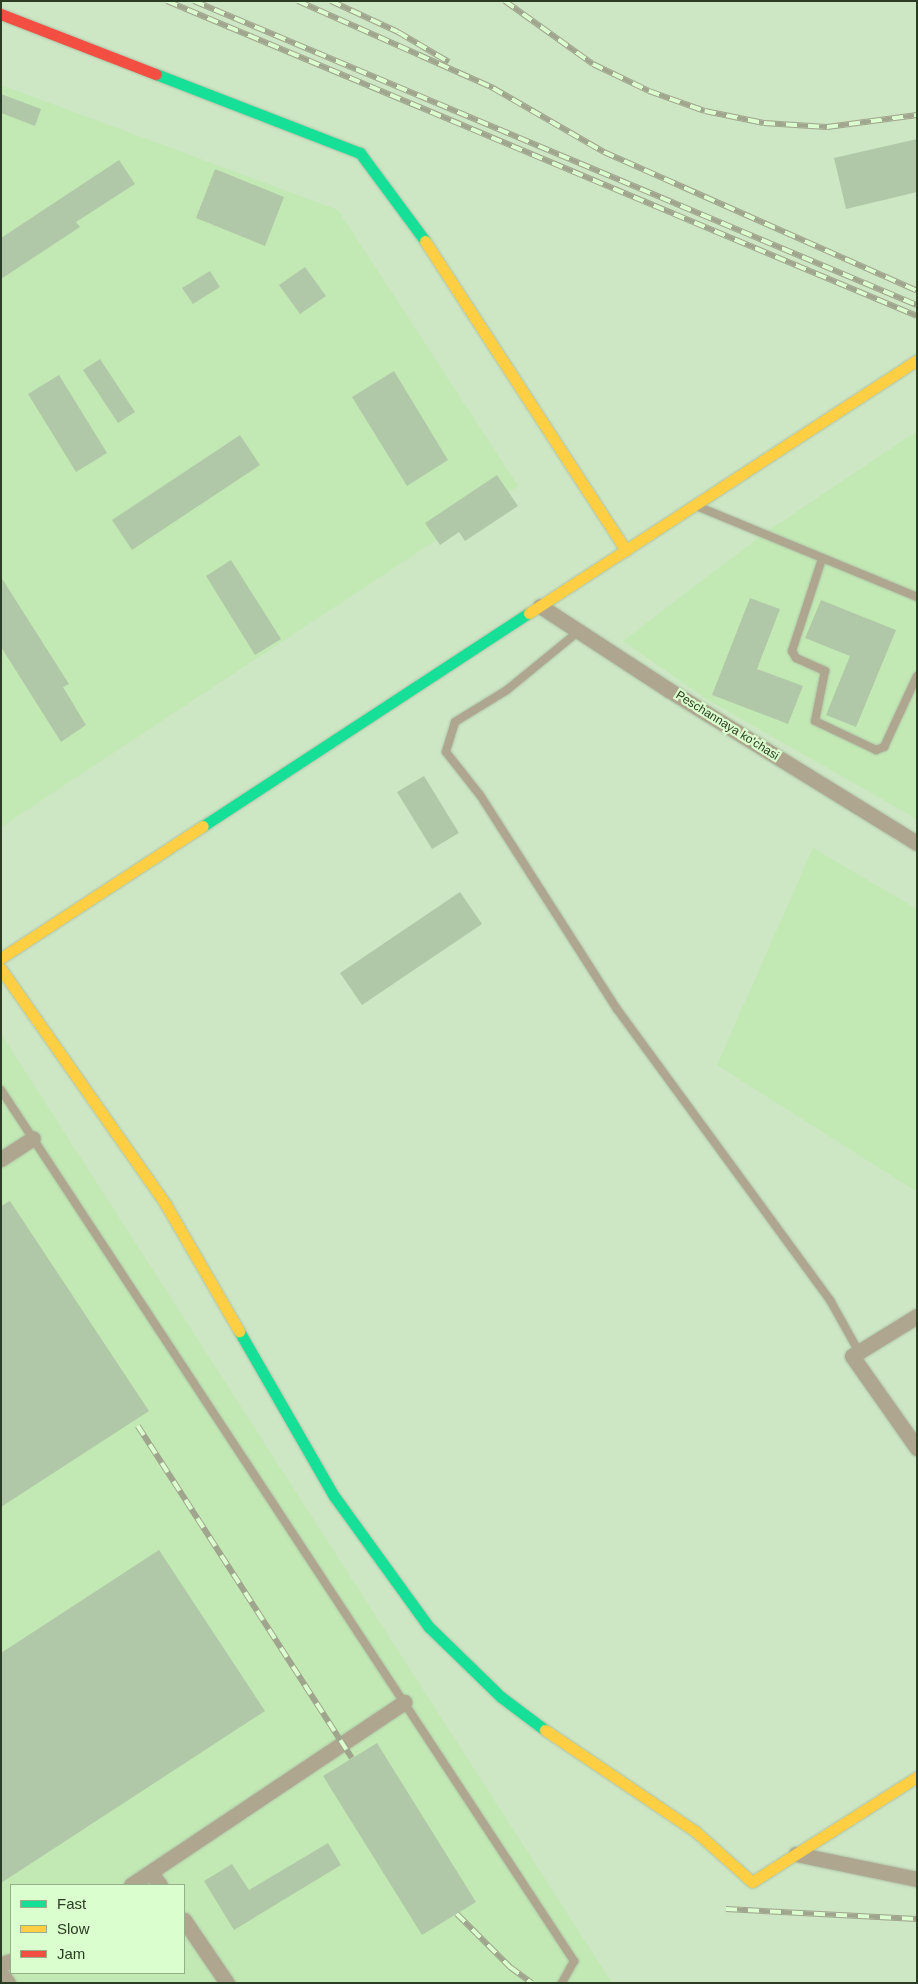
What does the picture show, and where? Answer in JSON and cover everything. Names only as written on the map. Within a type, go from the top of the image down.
[{"type":"street","points":[[1,14],[360,153],[440,262],[626,550]]},
{"type":"street","points":[[1,958],[917,360]]},
{"type":"street","name":"Peschannaya ko'chasi","points":[[540,606],[917,842]]},
{"type":"street","points":[[1,969],[166,1205],[334,1496],[429,1627],[502,1697],[581,1757],[695,1831],[752,1882],[917,1777]]},
{"type":"street","points":[[1,1160],[33,1138]]},
{"type":"street","points":[[917,1316],[852,1356],[917,1448]]},
{"type":"street","points":[[135,1884],[155,1879],[404,1702]]},
{"type":"street","points":[[796,1854],[917,1879]]},
{"type":"street","points":[[185,1921],[227,1983]]},
{"type":"street","points":[[1,1973],[8,1983]]},
{"type":"lane","points":[[695,505],[917,597]]},
{"type":"lane","points":[[822,559],[792,651],[796,658],[825,671],[815,721],[876,750],[884,748],[917,676]]},
{"type":"lane","points":[[579,631],[507,690],[455,722],[446,752],[480,795],[617,1009],[830,1300],[859,1352]]},
{"type":"lane","points":[[1,1090],[574,1961],[562,1983]]},
{"type":"shaded area","points":[[1,85],[338,210],[518,486],[1,827]]},
{"type":"shaded area","points":[[917,431],[917,819],[708,700],[623,641],[762,535]]},
{"type":"shaded area","points":[[813,848],[917,909],[917,1192],[717,1065]]},
{"type":"shaded area","points":[[1,1034],[612,1983],[1,1983]]},
{"type":"building","points":[[1,94],[41,109],[35,126],[1,113]]},
{"type":"building","points":[[917,139],[917,192],[846,209],[834,158]]},
{"type":"building","points":[[119,160],[135,184],[76,222],[80,227],[1,279],[1,238]]},
{"type":"building","points":[[215,169],[284,197],[265,246],[196,218]]},
{"type":"building","points":[[305,267],[326,296],[300,314],[279,285]]},
{"type":"building","points":[[210,271],[220,287],[193,304],[182,288]]},
{"type":"building","points":[[100,359],[135,412],[118,423],[83,370]]},
{"type":"building","points":[[394,371],[448,460],[407,486],[352,397]]},
{"type":"building","points":[[59,375],[107,453],[76,472],[28,394]]},
{"type":"building","points":[[240,435],[260,465],[132,550],[112,520]]},
{"type":"building","points":[[497,475],[518,506],[465,541],[459,532],[440,545],[425,523]]},
{"type":"building","points":[[231,560],[281,639],[255,655],[206,576]]},
{"type":"building","points":[[1,577],[69,684],[63,687],[86,725],[61,742],[1,647]]},
{"type":"building","points":[[750,598],[780,609],[757,669],[803,686],[788,724],[712,695]]},
{"type":"building","points":[[821,600],[896,630],[856,727],[826,715],[850,656],[805,638]]},
{"type":"building","points":[[424,776],[459,833],[432,849],[397,792]]},
{"type":"building","points":[[460,892],[482,924],[362,1005],[340,973]]},
{"type":"building","points":[[10,1201],[149,1411],[1,1507],[1,1206]]},
{"type":"building","points":[[159,1550],[265,1711],[1,1883],[1,1653]]},
{"type":"building","points":[[377,1743],[476,1902],[422,1935],[323,1776]]},
{"type":"building","points":[[328,1843],[341,1865],[234,1930],[204,1881],[232,1864],[249,1890]]},
{"type":"railway","points":[[167,1],[917,316]]},
{"type":"railway","points":[[194,1],[917,305]]},
{"type":"railway","points":[[298,1],[493,88],[604,152],[917,291]]},
{"type":"railway","points":[[331,1],[398,32],[449,62]]},
{"type":"railway","points":[[505,1],[593,64],[649,91],[705,111],[764,123],[827,127],[917,115]]},
{"type":"railway","points":[[138,1426],[352,1758]]},
{"type":"railway","points":[[726,1909],[917,1919]]},
{"type":"railway","points":[[457,1914],[510,1967],[532,1983]]},
{"type":"traffic: fast","points":[[156,74],[360,153],[425,241]]},
{"type":"traffic: fast","points":[[203,826],[529,613]]},
{"type":"traffic: fast","points":[[239,1331],[334,1496],[429,1627],[501,1697],[545,1730]]},
{"type":"traffic: slow","points":[[425,241],[626,550]]},
{"type":"traffic: slow","points":[[529,613],[917,360]]},
{"type":"traffic: slow","points":[[1,958],[203,826]]},
{"type":"traffic: slow","points":[[1,969],[166,1205],[239,1331]]},
{"type":"traffic: slow","points":[[545,1730],[695,1831],[752,1882],[917,1777]]},
{"type":"traffic: jam","points":[[1,14],[156,74]]}]
